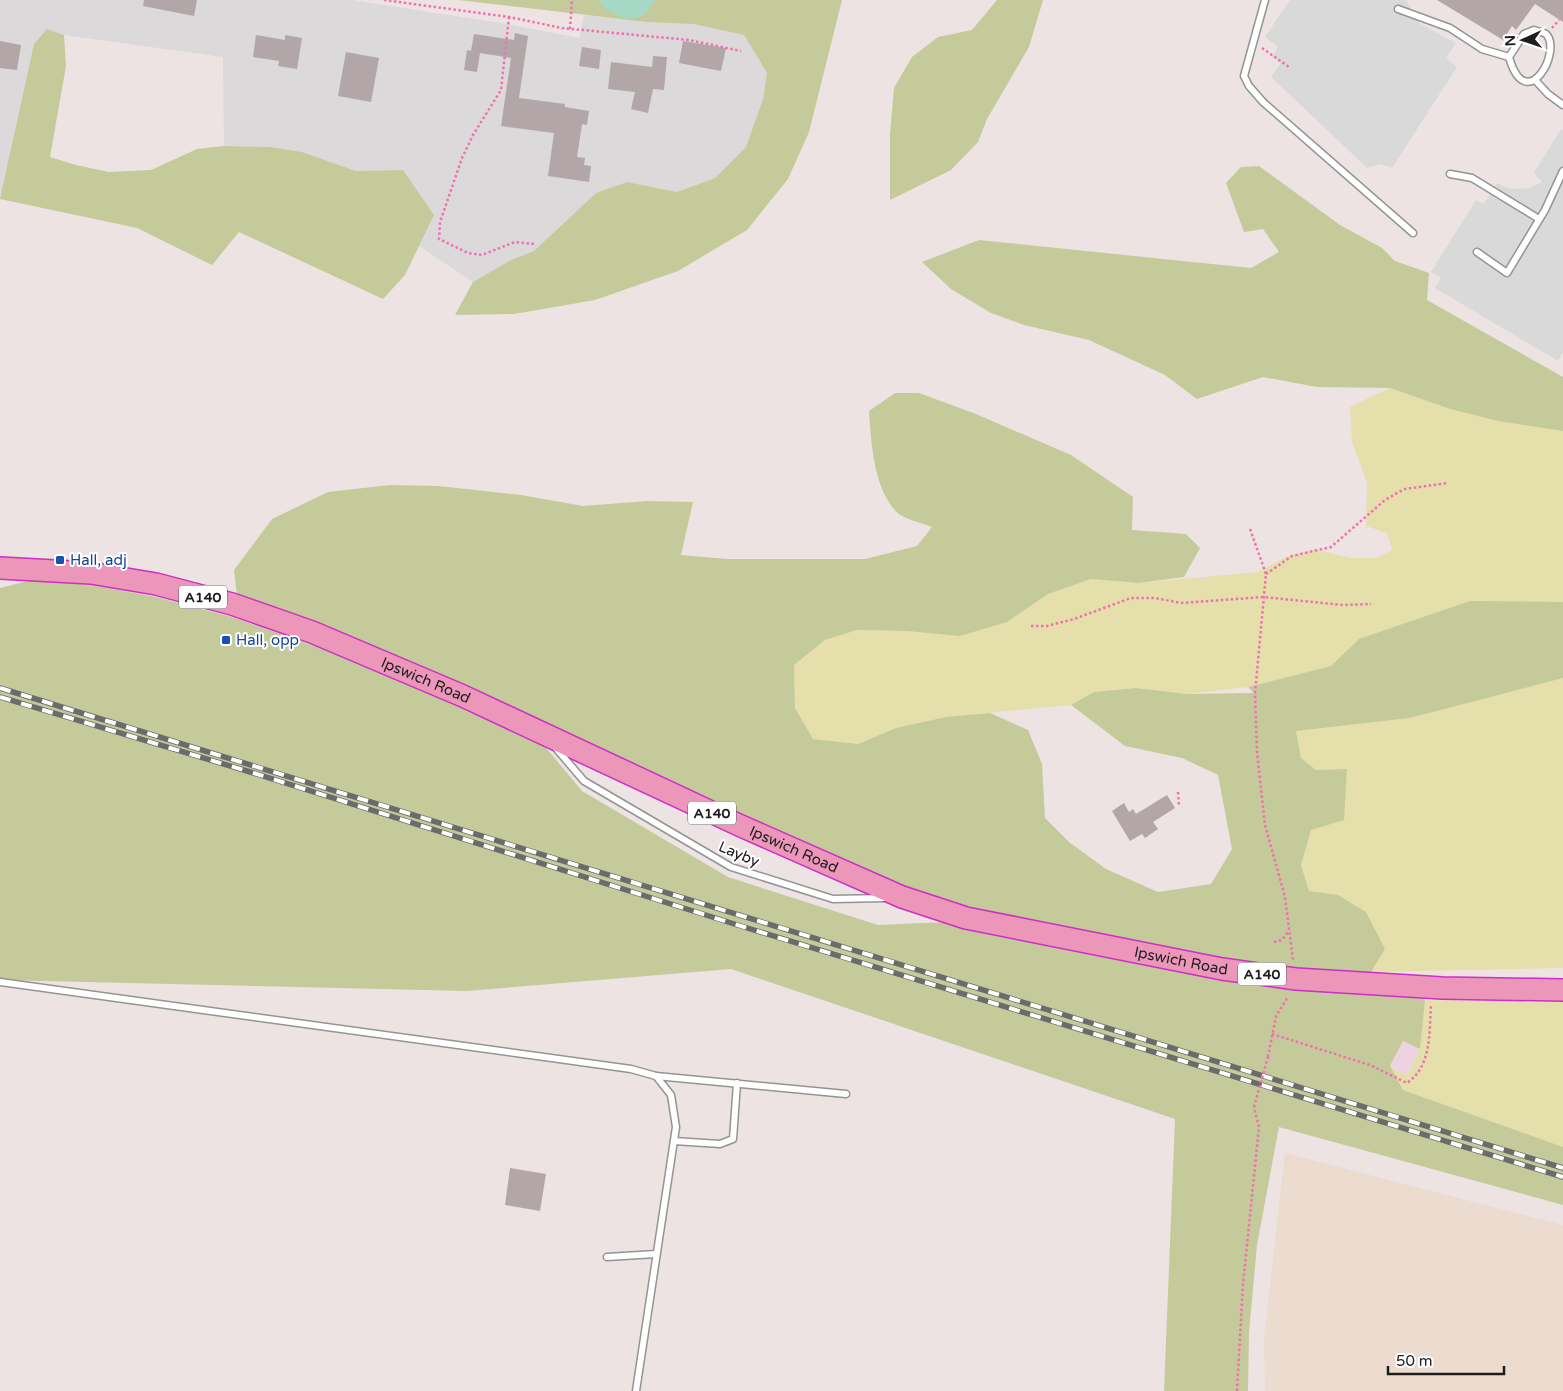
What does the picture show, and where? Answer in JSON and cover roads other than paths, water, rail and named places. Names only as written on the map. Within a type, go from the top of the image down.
[{"type":"highway","name":"Ipswich Road","points":[[0,568],[91,573],[156,584],[232,604],[335,640],[544,734],[741,826],[902,897],[966,918],[1071,941],[1222,969],[1291,970],[1442,988],[1563,990]]},
{"type":"lane","points":[[1265,0],[1244,76],[1248,86],[1263,102],[1413,233]]},
{"type":"lane","points":[[1398,10],[1443,25],[1482,49],[1509,57]]},
{"type":"lane","points":[[1534,30],[1547,35],[1554,46],[1552,58],[1545,73],[1536,81],[1528,81],[1518,77],[1514,72],[1509,57],[1524,34],[1534,30]]},
{"type":"lane","points":[[1536,81],[1548,94],[1563,105]]},
{"type":"lane","points":[[1477,252],[1507,273],[1539,219],[1563,171]]},
{"type":"lane","points":[[1450,174],[1472,178],[1539,219]]},
{"type":"lane","name":"Layby","points":[[544,734],[584,782],[731,867],[833,899],[902,897]]},
{"type":"lane","points":[[0,982],[631,1069],[656,1076],[846,1094]]},
{"type":"lane","points":[[636,1391],[674,1141],[675,1112],[671,1095],[656,1076]]},
{"type":"lane","points":[[674,1141],[720,1144],[733,1139],[737,1083]]},
{"type":"lane","points":[[607,1257],[656,1254]]},
{"type":"railway","points":[[0,688],[1563,1168]]},
{"type":"railway","points":[[0,697],[247,771],[744,927],[1563,1177]]},
{"type":"place","name":"Hall, adj","points":[[60,560]]},
{"type":"place","name":"Hall, opp","points":[[226,640]]}]
